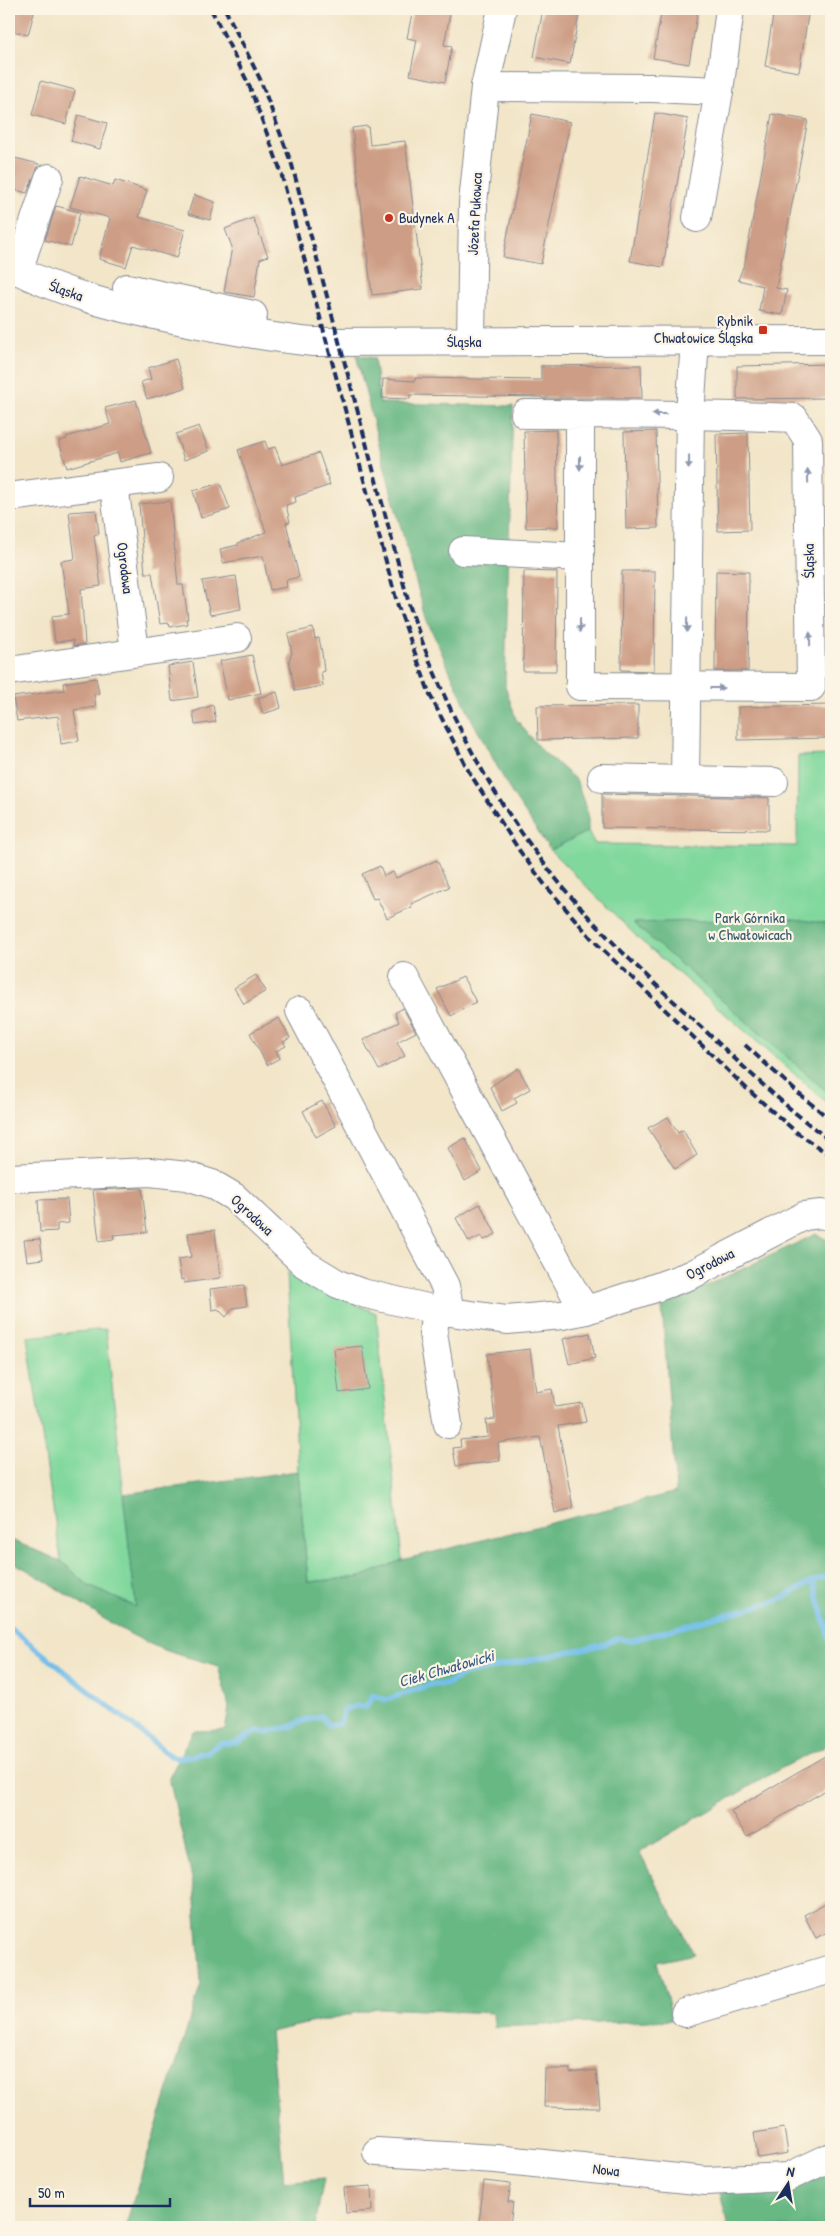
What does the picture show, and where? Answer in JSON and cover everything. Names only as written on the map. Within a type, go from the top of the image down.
[{"type":"street","name":"Józefa Pukowca","points":[[471,341],[473,203],[485,87],[502,9]]},
{"type":"street","points":[[697,218],[719,91],[730,9]]},
{"type":"street","points":[[485,87],[652,88],[719,91]]},
{"type":"street","name":"Śląska","points":[[49,178],[13,268],[49,286],[106,304],[228,329],[294,340],[327,343],[831,340]]},
{"type":"street","points":[[127,288],[295,324],[294,340]]},
{"type":"street","points":[[685,780],[690,414],[695,340]]},
{"type":"street","name":"Śląska","points":[[525,414],[580,414],[690,414],[794,418],[808,440],[811,687],[686,688],[580,686],[580,414]]},
{"type":"street","points":[[9,498],[159,478]]},
{"type":"street","name":"Ogrodowa","points":[[114,484],[135,652]]},
{"type":"street","points":[[463,551],[580,556]]},
{"type":"street","points":[[9,671],[237,638]]},
{"type":"street","points":[[602,778],[774,782]]},
{"type":"street","points":[[404,977],[511,1178],[575,1294],[586,1310]]},
{"type":"street","points":[[300,1010],[445,1286],[443,1311],[433,1332],[448,1424]]},
{"type":"street","name":"Ogrodowa","points":[[9,1178],[150,1172],[199,1179],[234,1197],[305,1264],[327,1278],[362,1293],[443,1311],[507,1320],[528,1319],[586,1310],[691,1275],[804,1216],[821,1214],[831,1217]]},
{"type":"street","points":[[685,2014],[831,1969]]},
{"type":"street","name":"Nowa","points":[[377,2152],[496,2159],[706,2180],[788,2176],[831,2157]]},
{"type":"green space","points":[[356,355],[374,358],[380,403],[513,406],[505,686],[516,719],[540,749],[576,780],[588,814],[588,831],[550,850],[511,792],[472,720],[426,618]]},
{"type":"green space","name":"Park Górnika w Chwałowicach","points":[[831,755],[831,1106],[639,939],[550,850],[588,831],[595,844],[797,846],[798,756]]},
{"type":"green space","points":[[787,918],[831,924],[831,1095],[633,923]]},
{"type":"green space","points":[[816,1234],[831,1242],[831,1743],[776,1771],[639,1852],[694,1954],[657,1962],[673,2020],[494,2027],[493,2013],[377,2008],[270,2032],[284,2182],[324,2178],[315,2227],[125,2227],[201,1984],[194,1887],[169,1778],[193,1731],[225,1730],[229,1707],[218,1666],[156,1647],[112,1624],[9,1560],[9,1539],[61,1561],[89,1586],[136,1607],[123,1494],[298,1471],[308,1582],[361,1577],[402,1560],[676,1492],[662,1307]]},
{"type":"green space","points":[[287,1273],[376,1313],[402,1560],[362,1577],[308,1582],[298,1471]]},
{"type":"green space","points":[[106,1329],[136,1608],[89,1586],[61,1561],[27,1337]]},
{"type":"green space","points":[[831,2170],[831,2227],[728,2227],[720,2192]]},
{"type":"building","points":[[12,9],[35,9],[28,35],[9,30]]},
{"type":"building","points":[[413,9],[451,9],[444,45],[452,46],[445,82],[410,75],[417,40],[407,38]]},
{"type":"building","points":[[543,9],[580,9],[570,64],[534,57]]},
{"type":"building","points":[[662,9],[698,9],[689,64],[653,58]]},
{"type":"building","points":[[774,9],[809,9],[799,72],[765,66]]},
{"type":"building","points":[[41,81],[75,90],[66,124],[32,115]]},
{"type":"building","points":[[655,113],[688,119],[663,267],[630,261]]},
{"type":"building","points":[[532,114],[570,122],[541,264],[503,257]]},
{"type":"building","points":[[772,114],[808,120],[776,288],[787,290],[782,315],[759,311],[763,286],[738,280],[745,262]]},
{"type":"building","points":[[78,115],[107,123],[100,149],[71,141]]},
{"type":"building","name":"Budynek A","points":[[368,126],[370,145],[405,141],[423,289],[372,295],[352,128]]},
{"type":"building","points":[[15,158],[39,164],[27,193],[9,188]]},
{"type":"building","points":[[80,176],[113,186],[115,180],[147,190],[139,217],[185,230],[177,258],[133,245],[126,267],[99,259],[110,218],[70,207]]},
{"type":"building","points":[[194,195],[215,202],[210,220],[188,214]]},
{"type":"building","points":[[56,206],[80,212],[71,247],[45,240]]},
{"type":"building","points":[[253,218],[268,256],[260,259],[254,297],[224,292],[232,247],[225,229]]},
{"type":"building","points":[[176,359],[185,388],[147,399],[141,382],[151,379],[148,368]]},
{"type":"building","points":[[831,364],[831,398],[737,399],[737,366]]},
{"type":"building","points":[[641,365],[642,398],[410,395],[410,399],[382,398],[383,379],[415,381],[415,378],[541,380],[541,366]]},
{"type":"building","points":[[136,400],[151,453],[120,462],[118,453],[67,468],[59,441],[67,439],[66,437],[110,424],[105,408]]},
{"type":"building","points":[[199,426],[209,451],[184,460],[176,434]]},
{"type":"building","points":[[556,430],[558,527],[526,528],[524,431]]},
{"type":"building","points":[[656,431],[658,528],[626,529],[624,432]]},
{"type":"building","points":[[748,433],[750,530],[718,531],[716,434]]},
{"type":"building","points":[[265,441],[268,449],[275,447],[282,465],[319,453],[330,485],[295,497],[296,502],[286,505],[290,522],[286,523],[299,577],[286,580],[287,587],[270,590],[263,556],[223,563],[220,549],[238,545],[238,543],[266,532],[238,450]]},
{"type":"building","points":[[220,483],[230,509],[201,518],[193,491]]},
{"type":"building","points":[[170,501],[178,585],[183,585],[188,619],[186,619],[187,624],[170,627],[169,623],[160,624],[152,573],[145,573],[139,504]]},
{"type":"building","points":[[96,510],[99,534],[94,535],[101,586],[81,589],[85,644],[74,646],[73,640],[55,642],[52,616],[69,614],[61,561],[75,559],[69,512]]},
{"type":"building","points":[[524,571],[557,572],[556,671],[523,671]]},
{"type":"building","points":[[622,571],[655,571],[654,671],[621,670]]},
{"type":"building","points":[[716,571],[749,572],[748,671],[715,671]]},
{"type":"building","points":[[236,576],[241,609],[210,615],[202,581]]},
{"type":"building","points":[[313,628],[315,639],[319,638],[322,653],[324,671],[321,672],[323,686],[295,691],[289,660],[292,653],[288,634]]},
{"type":"building","points":[[252,655],[261,693],[228,700],[220,661]]},
{"type":"building","points":[[193,662],[198,697],[172,701],[168,666]]},
{"type":"building","points":[[96,678],[99,693],[94,694],[96,707],[74,710],[79,741],[61,744],[58,716],[17,721],[13,697],[64,690],[63,683]]},
{"type":"building","points":[[277,692],[281,708],[263,714],[258,698]]},
{"type":"building","points":[[213,705],[216,722],[195,725],[193,712]]},
{"type":"building","points":[[638,705],[638,738],[538,740],[537,706]]},
{"type":"building","points":[[831,705],[831,738],[738,740],[738,707]]},
{"type":"building","points":[[602,794],[769,798],[769,830],[602,828]]},
{"type":"building","points":[[437,860],[449,887],[411,904],[412,907],[387,918],[377,898],[373,899],[362,874],[380,866],[384,876],[393,872],[396,878]]},
{"type":"building","points":[[256,975],[266,991],[244,1004],[234,988]]},
{"type":"building","points":[[463,977],[476,1002],[451,1016],[437,989]]},
{"type":"building","points":[[403,1008],[416,1032],[397,1042],[405,1056],[379,1070],[363,1040],[399,1022],[395,1013]]},
{"type":"building","points":[[279,1018],[290,1038],[283,1042],[286,1046],[276,1051],[280,1058],[267,1065],[250,1033]]},
{"type":"building","points":[[518,1068],[530,1089],[514,1098],[517,1103],[502,1111],[490,1087]]},
{"type":"building","points":[[322,1101],[336,1126],[316,1137],[303,1111]]},
{"type":"building","points":[[668,1117],[678,1133],[683,1130],[697,1155],[675,1169],[648,1128]]},
{"type":"building","points":[[465,1138],[482,1171],[465,1181],[448,1148]]},
{"type":"building","points":[[142,1188],[147,1232],[113,1235],[114,1239],[99,1241],[93,1190]]},
{"type":"building","points":[[67,1199],[69,1223],[57,1224],[57,1231],[40,1232],[38,1200]]},
{"type":"building","points":[[480,1204],[496,1234],[484,1240],[481,1236],[469,1242],[456,1218]]},
{"type":"building","points":[[215,1230],[220,1278],[184,1283],[184,1279],[181,1280],[178,1259],[191,1257],[188,1233]]},
{"type":"building","points":[[40,1239],[43,1259],[27,1261],[24,1240]]},
{"type":"building","points":[[244,1285],[247,1306],[233,1308],[226,1317],[218,1309],[212,1310],[210,1289]]},
{"type":"building","points":[[590,1333],[595,1358],[569,1364],[563,1339]]},
{"type":"building","points":[[362,1346],[368,1389],[339,1393],[334,1349]]},
{"type":"building","points":[[530,1349],[536,1392],[552,1389],[555,1407],[582,1403],[586,1422],[558,1426],[573,1508],[555,1513],[540,1437],[498,1443],[500,1461],[456,1466],[453,1448],[461,1447],[460,1440],[488,1437],[486,1420],[495,1419],[487,1354]]},
{"type":"building","points":[[825,1756],[831,1767],[831,1787],[747,1837],[731,1811]]},
{"type":"building","points":[[831,1900],[831,1930],[816,1938],[804,1915]]},
{"type":"building","points":[[545,2069],[570,2069],[570,2073],[596,2070],[600,2108],[544,2107]]},
{"type":"building","points":[[784,2128],[788,2153],[758,2158],[754,2133]]},
{"type":"building","points":[[484,2181],[511,2184],[508,2202],[513,2202],[510,2226],[479,2222]]},
{"type":"building","points":[[371,2186],[372,2211],[346,2213],[344,2188]]},
{"type":"waterway","name":"Ciek Chwałowicki","points":[[9,1627],[171,1756],[177,1758],[207,1752],[221,1743],[236,1743],[257,1731],[268,1733],[271,1730],[291,1727],[299,1722],[321,1716],[328,1725],[340,1724],[344,1710],[356,1706],[366,1707],[373,1695],[386,1700],[432,1684],[445,1685],[464,1674],[605,1644],[618,1638],[630,1641],[779,1600],[813,1581],[831,1575]]},
{"type":"waterway","points":[[813,1581],[831,1643]]},
{"type":"railway","points":[[211,9],[249,85],[280,169],[398,606],[430,695],[469,772],[519,850],[545,885],[593,940],[746,1088],[796,1132],[831,1156]]},
{"type":"railway","points":[[225,9],[260,79],[292,165],[409,604],[425,649],[464,737],[487,779],[513,820],[540,859],[570,896],[614,944],[746,1069],[813,1128],[831,1141]]},
{"type":"railway","points":[[745,1045],[831,1120]]},
{"type":"place","name":"Budynek A","points":[[389,218]]},
{"type":"place","name":"Rybnik Chwałowice Śląska","points":[[763,330]]}]
